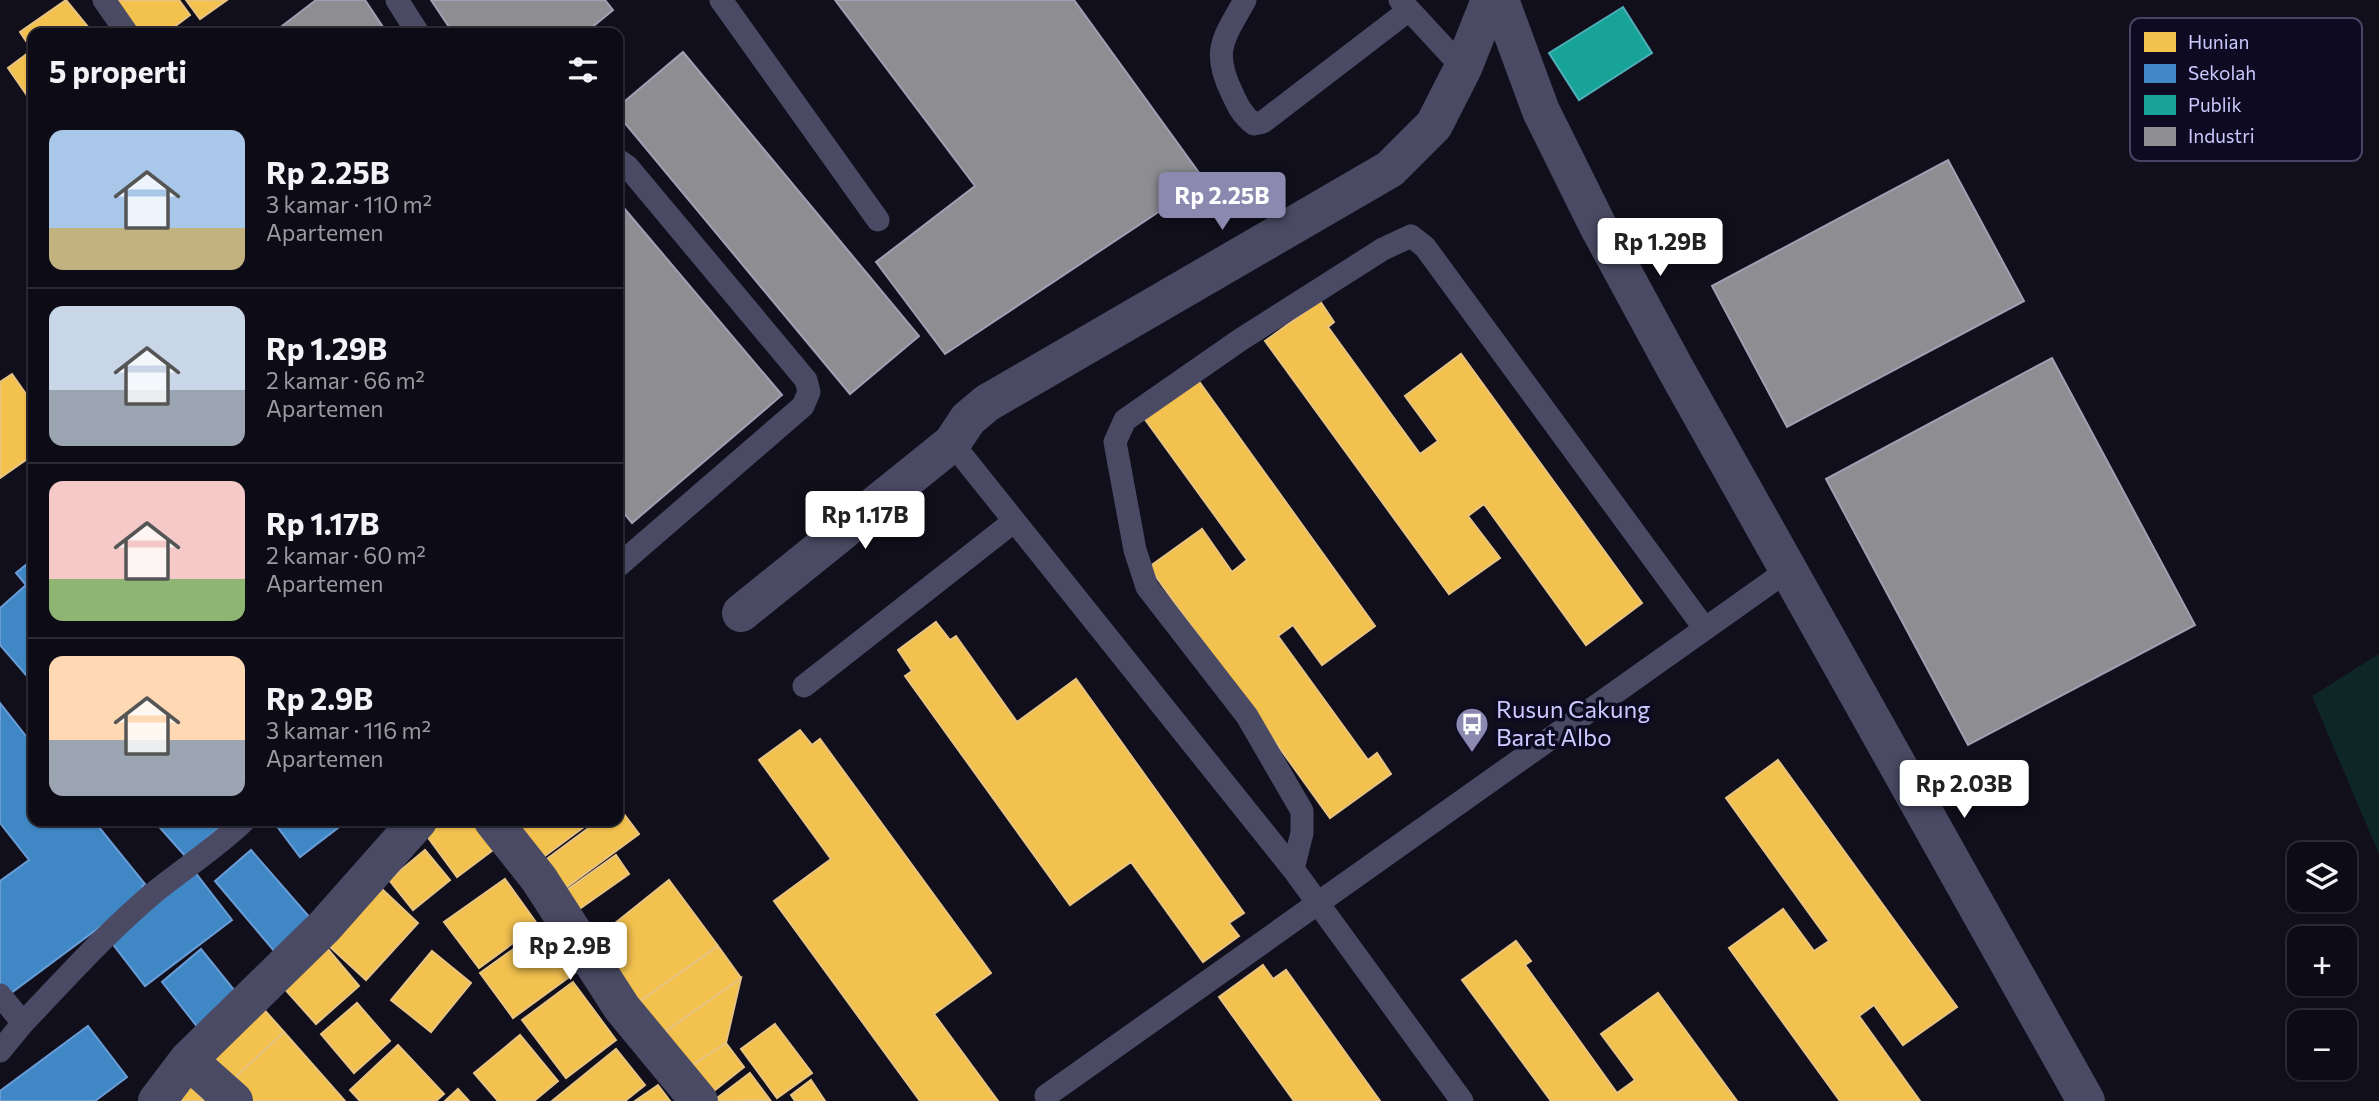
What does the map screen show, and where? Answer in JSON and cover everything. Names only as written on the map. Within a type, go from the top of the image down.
[{"type":"street","points":[[741,613],[952,443],[968,419],[987,403],[1390,169],[1434,125],[1463,68],[1490,0]]},
{"type":"street","points":[[1500,0],[1541,111],[1598,226],[2086,1101]]},
{"type":"street","points":[[157,1101],[188,1060],[324,927],[414,826]]},
{"type":"street","points":[[497,826],[539,879],[622,1008],[699,1101]]},
{"type":"street","points":[[188,1060],[234,1101]]},
{"type":"lane","points":[[104,0],[124,28]]},
{"type":"lane","points":[[397,0],[415,28]]},
{"type":"lane","points":[[721,0],[878,220]]},
{"type":"lane","points":[[1245,0],[1224,39],[1220,56],[1222,73],[1243,116],[1254,124],[1263,122],[1405,5],[1463,68]]},
{"type":"lane","points":[[623,164],[806,380],[809,392],[803,405],[623,562]]},
{"type":"lane","points":[[1293,869],[1302,833],[1302,811],[1247,716],[1147,587],[1135,550],[1115,442],[1125,420],[1240,341],[1383,249],[1411,236],[1425,247],[1705,629]]},
{"type":"lane","points":[[952,443],[1293,869],[1462,1101]]},
{"type":"lane","points":[[804,687],[1013,522]]},
{"type":"lane","points":[[1046,1096],[1788,570]]},
{"type":"lane","points":[[0,1051],[23,1023],[109,935],[156,891],[239,826]]},
{"type":"lane","points":[[0,995],[23,1023]]},
{"type":"green space","points":[[2379,654],[2379,854],[2312,696]]},
{"type":"building: Hunian","points":[[66,0],[89,28],[28,28],[28,44],[20,32]]},
{"type":"building: Hunian","points":[[113,0],[179,0],[190,15],[173,28],[134,28]]},
{"type":"building: Hunian","points":[[186,0],[227,0],[200,19]]},
{"type":"building: Hunian","points":[[28,53],[28,97],[8,68]]},
{"type":"building: Hunian","points":[[1320,301],[1334,322],[1328,327],[1420,454],[1438,441],[1405,396],[1461,354],[1642,603],[1586,645],[1484,504],[1468,516],[1500,558],[1449,594],[1265,341]]},
{"type":"building: Hunian","points":[[12,374],[28,397],[28,458],[0,478],[0,382]]},
{"type":"building: Hunian","points":[[1198,380],[1375,626],[1322,665],[1293,625],[1278,636],[1368,760],[1377,753],[1391,774],[1330,818],[1149,567],[1202,529],[1232,572],[1247,560],[1144,418]]},
{"type":"building: Hunian","points":[[936,622],[950,640],[956,636],[1017,722],[1076,679],[1244,913],[1229,923],[1239,936],[1203,962],[1131,862],[1070,905],[905,676],[912,671],[898,650]]},
{"type":"building: Hunian","points":[[800,730],[812,745],[820,739],[991,973],[934,1014],[998,1101],[920,1101],[774,901],[831,859],[759,760]]},
{"type":"building: Hunian","points":[[1778,760],[1957,1007],[1903,1045],[1874,1005],[1859,1016],[1920,1101],[1840,1101],[1729,948],[1783,909],[1814,951],[1829,941],[1726,798]]},
{"type":"building: Hunian","points":[[623,813],[639,834],[556,895],[536,867],[591,826],[623,826]]},
{"type":"building: Hunian","points":[[476,826],[493,850],[457,877],[421,828]]},
{"type":"building: Hunian","points":[[512,826],[585,826],[534,864]]},
{"type":"building: Hunian","points":[[425,850],[450,880],[413,910],[389,880]]},
{"type":"building: Hunian","points":[[616,855],[629,874],[571,915],[557,897]]},
{"type":"building: Hunian","points":[[505,879],[538,925],[479,968],[444,922]]},
{"type":"building: Hunian","points":[[669,880],[718,946],[633,1006],[594,940]]},
{"type":"building: Hunian","points":[[382,889],[418,923],[366,980],[329,946]]},
{"type":"building: Hunian","points":[[543,928],[576,972],[513,1018],[480,973]]},
{"type":"building: Hunian","points":[[1516,941],[1531,961],[1525,965],[1617,1093],[1635,1080],[1601,1034],[1658,993],[1737,1101],[1551,1101],[1462,980]]},
{"type":"building: Hunian","points":[[718,946],[741,978],[659,1036],[633,1006]]},
{"type":"building: Hunian","points":[[327,948],[359,986],[316,1024],[283,987]]},
{"type":"building: Hunian","points":[[432,951],[471,983],[431,1032],[391,1000]]},
{"type":"building: Hunian","points":[[1263,965],[1273,979],[1286,970],[1380,1101],[1294,1101],[1219,997]]},
{"type":"building: Hunian","points":[[741,978],[726,1043],[685,1070],[659,1036]]},
{"type":"building: Hunian","points":[[573,982],[616,1040],[566,1078],[522,1020]]},
{"type":"building: Hunian","points":[[357,1003],[390,1041],[354,1073],[321,1034]]},
{"type":"building: Hunian","points":[[260,1005],[284,1032],[228,1084],[200,1057]]},
{"type":"building: Hunian","points":[[775,1024],[812,1073],[777,1098],[741,1049]]},
{"type":"building: Hunian","points":[[284,1032],[345,1101],[244,1101],[228,1084]]},
{"type":"building: Hunian","points":[[520,1035],[558,1081],[534,1101],[498,1101],[474,1073]]},
{"type":"building: Hunian","points":[[726,1043],[744,1067],[705,1098],[685,1070]]},
{"type":"building: Hunian","points":[[398,1045],[444,1094],[436,1101],[360,1101],[350,1090]]},
{"type":"building: Hunian","points":[[616,1049],[645,1085],[625,1101],[552,1101]]},
{"type":"building: Hunian","points":[[750,1073],[770,1100],[713,1101]]},
{"type":"building: Hunian","points":[[186,1080],[204,1101],[162,1101]]},
{"type":"building: Hunian","points":[[811,1080],[825,1101],[795,1101],[791,1095]]},
{"type":"building: Hunian","points":[[658,1085],[670,1101],[635,1101]]},
{"type":"building: Hunian","points":[[458,1089],[469,1101],[445,1101]]},
{"type":"building: Sekolah","points":[[28,563],[28,677],[0,645],[0,608],[26,585],[16,573]]},
{"type":"building: Sekolah","points":[[0,703],[28,739],[28,826],[98,826],[145,884],[142,886],[147,892],[7,996],[0,987],[0,881],[29,860],[0,823]]},
{"type":"building: Sekolah","points":[[158,826],[221,826],[186,857]]},
{"type":"building: Sekolah","points":[[277,826],[340,826],[300,857]]},
{"type":"building: Sekolah","points":[[251,850],[318,927],[281,959],[215,881]]},
{"type":"building: Sekolah","points":[[195,872],[232,920],[145,986],[108,938]]},
{"type":"building: Sekolah","points":[[201,949],[239,996],[199,1029],[162,982]]},
{"type":"building: Sekolah","points":[[88,1026],[127,1077],[95,1101],[0,1101],[0,1091]]},
{"type":"building: Publik","points":[[1623,7],[1652,53],[1579,100],[1549,53]]},
{"type":"building: Industri","points":[[316,0],[365,0],[384,28],[280,28]]},
{"type":"building: Industri","points":[[431,0],[605,0],[613,10],[591,28],[450,28]]},
{"type":"building: Industri","points":[[835,0],[1074,0],[1205,181],[945,354],[876,262],[975,186]]},
{"type":"building: Industri","points":[[683,52],[919,336],[850,394],[623,121],[623,103]]},
{"type":"building: Industri","points":[[1948,160],[2024,301],[1787,427],[1712,286]]},
{"type":"building: Industri","points":[[623,207],[782,395],[632,523],[623,512]]},
{"type":"building: Industri","points":[[2052,358],[2195,625],[1968,745],[1826,479]]},
{"type":"place","name":"Rusun Cakung Barat Albo","points":[[1472,754]]}]
